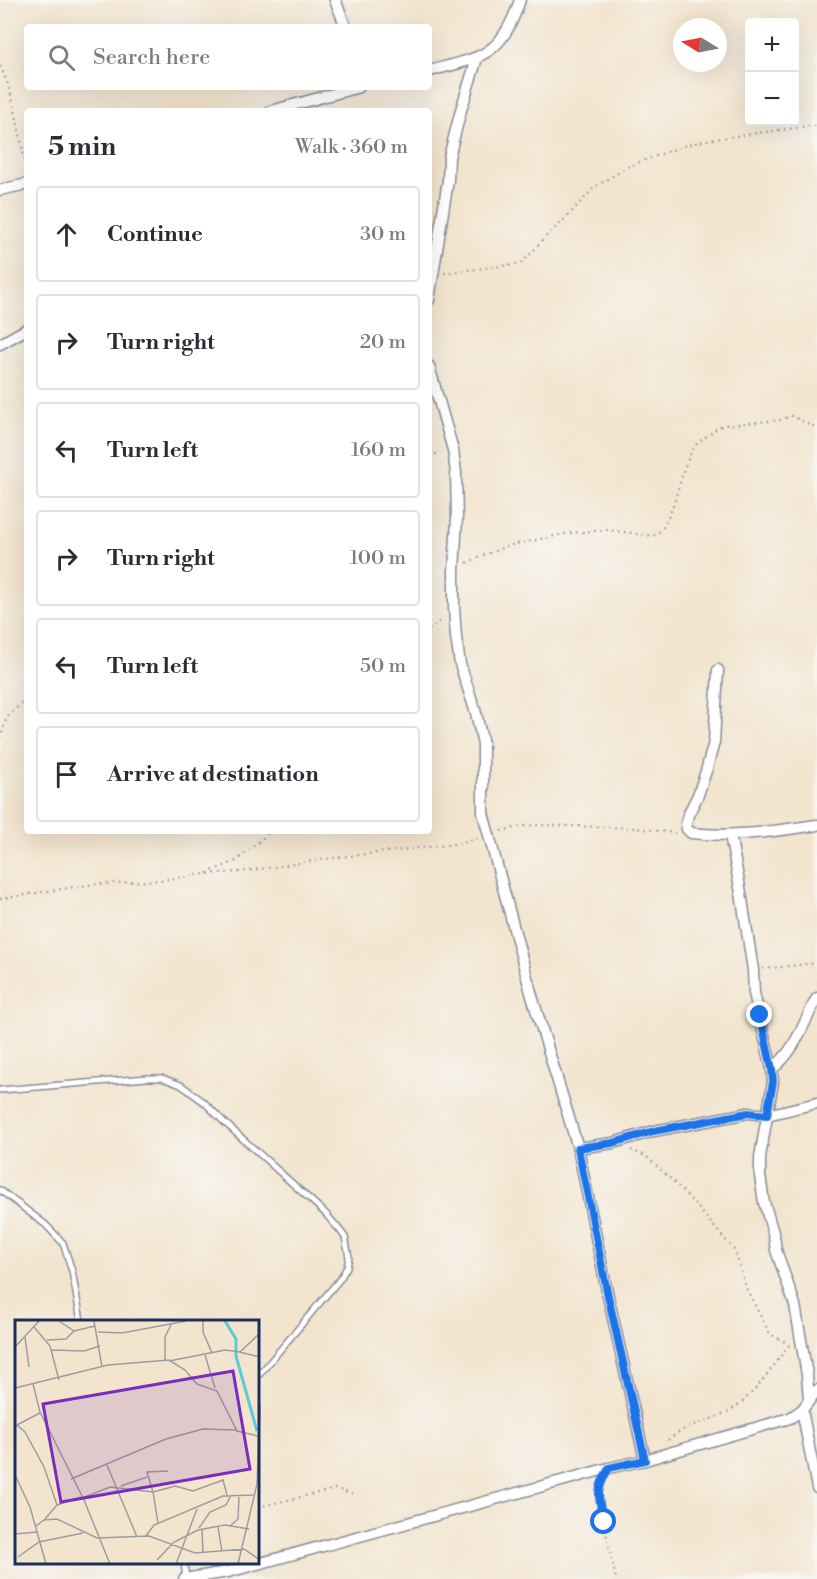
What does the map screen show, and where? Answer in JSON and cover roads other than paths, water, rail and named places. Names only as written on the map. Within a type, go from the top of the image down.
[{"type":"street","points":[[335,0],[345,24]]},
{"type":"street","points":[[432,70],[477,58],[497,44],[515,15],[520,0]]},
{"type":"street","points":[[432,275],[448,180],[449,157],[477,58]]},
{"type":"street","points":[[282,108],[348,90]]},
{"type":"street","points":[[0,190],[24,185]]},
{"type":"street","points":[[0,344],[24,331]]},
{"type":"street","points":[[432,376],[453,450],[456,473],[454,608],[460,664],[476,713],[483,744],[483,813],[532,996],[578,1148],[645,1460]]},
{"type":"street","points":[[718,670],[714,742],[698,795],[687,815],[687,829],[691,833],[730,835],[760,834],[817,825]]},
{"type":"street","points":[[730,835],[753,970],[754,993],[772,1069],[773,1082],[760,1157],[761,1185],[776,1250],[795,1305],[809,1400]]},
{"type":"street","points":[[772,1069],[795,1044],[817,998]]},
{"type":"street","points":[[578,1148],[613,1143],[654,1131],[748,1113],[767,1115],[817,1103]]},
{"type":"street","points":[[260,1563],[645,1460],[790,1418],[802,1410],[817,1390]]},
{"type":"street","points":[[802,1410],[817,1488]]},
{"type":"street","points":[[185,1579],[228,1572],[257,1564]]},
{"type":"lane","points":[[0,1090],[137,1078],[168,1079],[195,1094],[324,1212],[345,1237],[349,1252],[347,1267],[340,1279],[260,1374]]},
{"type":"lane","points":[[0,1190],[46,1225],[63,1243],[72,1271],[81,1320]]},
{"type":"lane","points":[[184,1564],[185,1579]]}]
